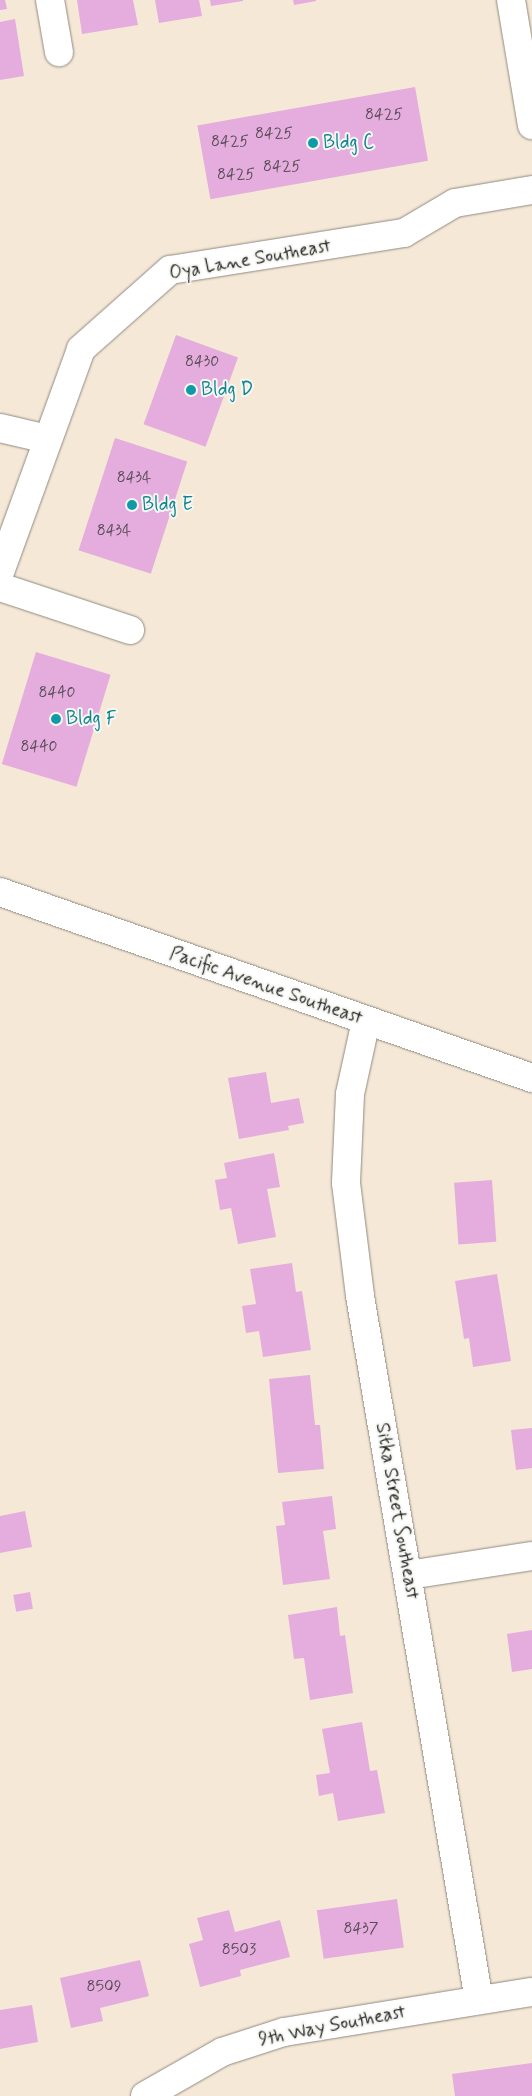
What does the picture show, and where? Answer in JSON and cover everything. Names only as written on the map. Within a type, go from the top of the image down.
[{"type":"street","points":[[50,0],[59,52]]},
{"type":"street","points":[[511,0],[532,125]]},
{"type":"street","name":"Oya Lane Southeast","points":[[0,572],[81,349],[170,270],[404,233],[455,204],[532,190]]},
{"type":"street","points":[[0,428],[47,439]]},
{"type":"street","points":[[0,588],[130,630]]},
{"type":"street","name":"Pacific Avenue Southeast","points":[[0,892],[532,1078]]},
{"type":"street","name":"Sitka Street Southeast","points":[[366,1021],[350,1094],[346,1183],[360,1296],[409,1575],[479,2000]]},
{"type":"street","points":[[409,1575],[532,1556]]},
{"type":"street","name":"9th Way Southeast","points":[[144,2096],[222,2052],[284,2032],[532,1992]]},
{"type":"building","points":[[0,0],[5,0],[7,9],[0,10]]},
{"type":"building","points":[[77,0],[133,0],[138,25],[82,34]]},
{"type":"building","points":[[155,0],[199,0],[202,16],[159,23]]},
{"type":"building","points":[[210,0],[243,0],[243,1],[211,6]]},
{"type":"building","points":[[293,0],[316,0],[316,1],[294,5]]},
{"type":"building","points":[[15,19],[24,76],[0,80],[0,22]]},
{"type":"building","name":"Bldg C","points":[[415,87],[428,161],[210,199],[197,125]]},
{"type":"building","name":"Bldg D","points":[[176,335],[238,358],[206,447],[144,424]]},
{"type":"building","name":"Bldg E","points":[[115,438],[187,461],[151,574],[79,550]]},
{"type":"building","name":"Bldg F","points":[[36,652],[111,675],[76,787],[2,764]]},
{"type":"building","points":[[266,1072],[271,1103],[299,1098],[304,1123],[288,1126],[289,1130],[239,1139],[228,1078]]},
{"type":"building","points":[[274,1153],[280,1187],[267,1189],[276,1237],[238,1244],[231,1208],[220,1210],[215,1180],[227,1178],[224,1163]]},
{"type":"building","points":[[492,1180],[496,1242],[458,1244],[454,1183]]},
{"type":"building","points":[[292,1263],[296,1292],[302,1291],[311,1350],[263,1357],[259,1331],[246,1333],[242,1306],[256,1304],[250,1269]]},
{"type":"building","points":[[497,1274],[511,1361],[473,1367],[469,1338],[464,1339],[455,1281]]},
{"type":"building","points":[[310,1375],[315,1425],[320,1425],[324,1469],[278,1473],[269,1379]]},
{"type":"building","points":[[532,1428],[532,1468],[516,1470],[511,1430]]},
{"type":"building","points":[[332,1496],[336,1529],[323,1531],[330,1579],[283,1585],[276,1526],[285,1525],[282,1502]]},
{"type":"building","points":[[25,1511],[32,1547],[0,1553],[0,1516]]},
{"type":"building","points":[[30,1592],[33,1609],[16,1612],[13,1595]]},
{"type":"building","points":[[337,1607],[340,1636],[345,1635],[353,1693],[310,1700],[304,1658],[294,1659],[288,1615]]},
{"type":"building","points":[[532,1630],[532,1669],[512,1672],[507,1634]]},
{"type":"building","points":[[362,1722],[370,1771],[377,1770],[385,1813],[338,1821],[333,1793],[319,1796],[316,1775],[330,1773],[322,1729]]},
{"type":"building","points":[[397,1899],[404,1948],[324,1959],[317,1910]]},
{"type":"building","points":[[229,1910],[235,1932],[280,1920],[290,1957],[240,1970],[241,1976],[200,1987],[189,1944],[203,1940],[197,1918]]},
{"type":"building","points":[[140,1960],[149,1996],[100,2008],[103,2021],[71,2028],[60,1978]]},
{"type":"building","points":[[32,2005],[38,2042],[0,2049],[0,2010]]},
{"type":"building","points":[[532,2063],[532,2096],[455,2096],[452,2074]]},
{"type":"place","name":"Bldg C","points":[[313,143]]},
{"type":"place","name":"Bldg D","points":[[191,390]]},
{"type":"place","name":"Bldg E","points":[[132,505]]},
{"type":"place","name":"Bldg F","points":[[56,719]]}]
